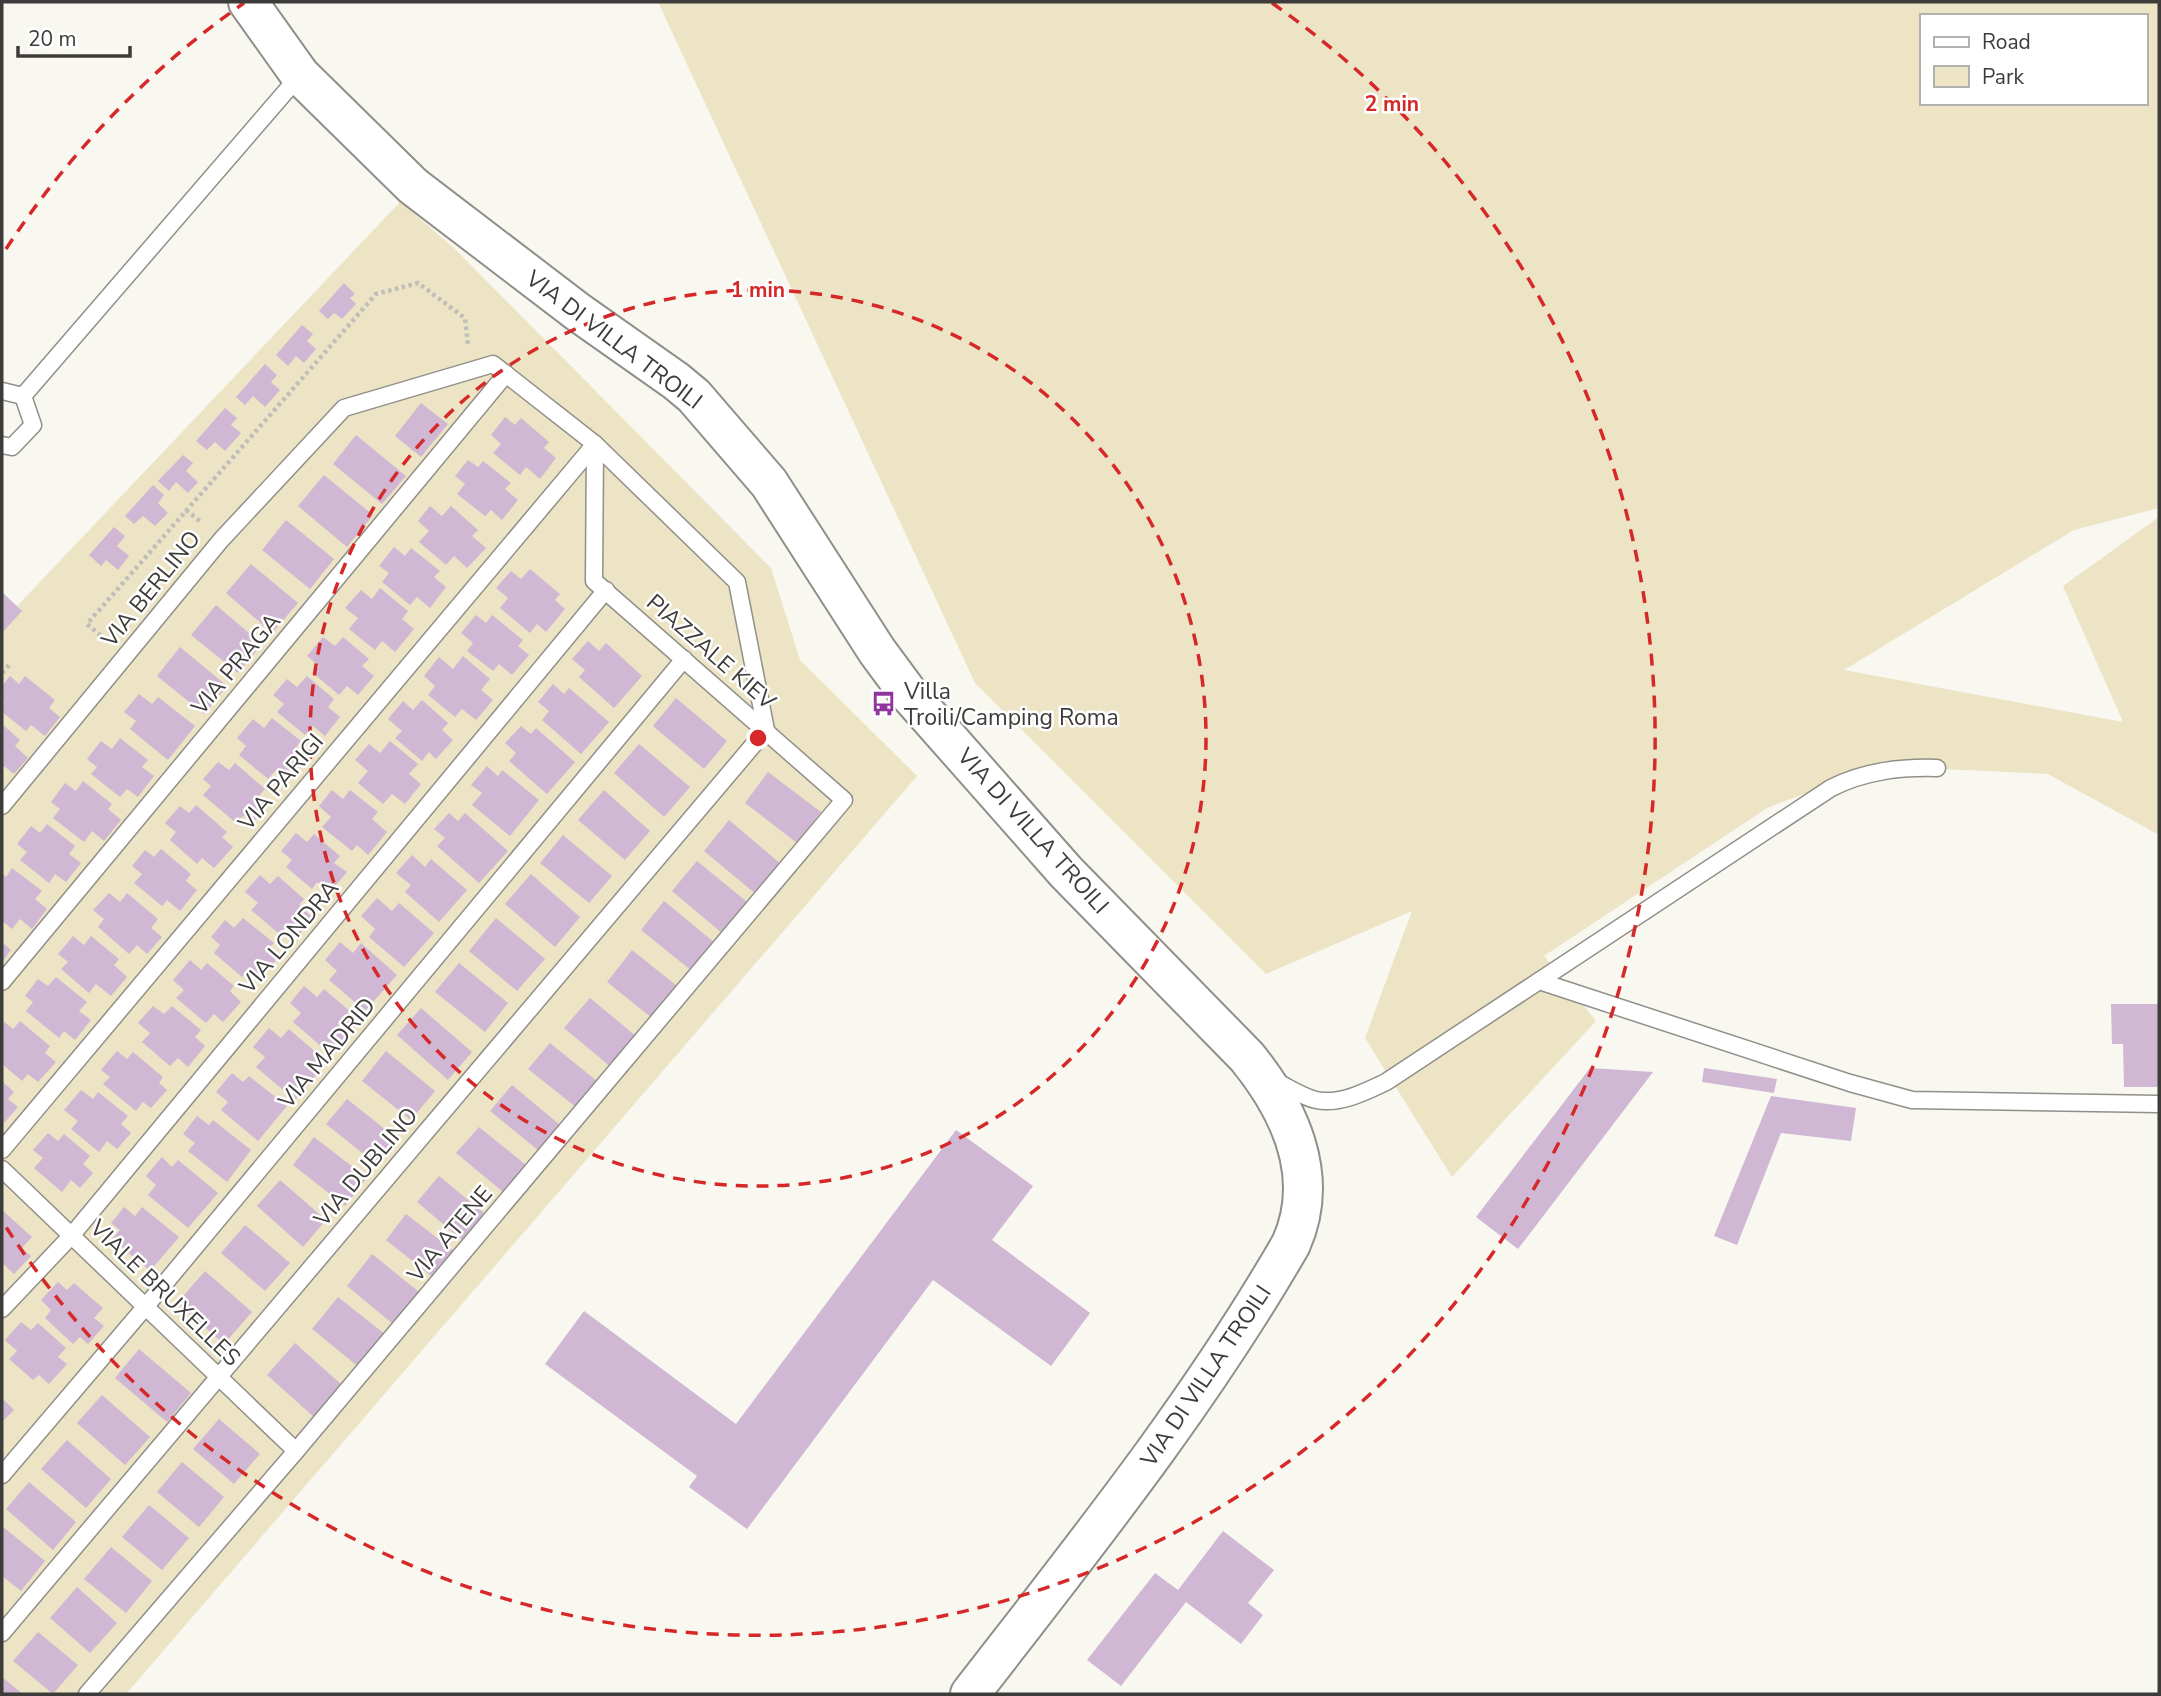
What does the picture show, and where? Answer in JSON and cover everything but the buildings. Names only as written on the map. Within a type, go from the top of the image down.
[{"type":"street","name":"VIA DI VILLA TROILI","points":[[248,2],[300,75],[413,186],[578,312],[694,396],[769,483],[877,651],[908,693],[1066,872],[1261,1073],[1290,1125],[1302,1173],[1303,1207],[1300,1225],[1291,1244],[1206,1380],[1144,1469],[970,1694]]},
{"type":"lane","points":[[23,396],[300,75]]},
{"type":"lane","points":[[470,370],[493,364],[595,444]]},
{"type":"lane","name":"VIA BERLINO","points":[[2,806],[221,540],[344,408],[470,370]]},
{"type":"lane","name":"VIA PRAGA","points":[[2,982],[506,374]]},
{"type":"lane","points":[[2,391],[23,396]]},
{"type":"lane","points":[[2,445],[12,447],[33,425],[23,396]]},
{"type":"lane","name":"PIAZZALE KIEV","points":[[595,444],[594,581],[765,730]]},
{"type":"lane","name":"PIAZZALE KIEV","points":[[595,444],[737,582],[765,730]]},
{"type":"lane","name":"VIA PARIGI","points":[[2,1150],[595,444]]},
{"type":"lane","name":"VIA LONDRA","points":[[2,1309],[72,1236],[606,590]]},
{"type":"lane","name":"VIA MADRID","points":[[2,1475],[146,1306],[684,659]]},
{"type":"lane","name":"VIA ATENE","points":[[87,1694],[296,1451],[844,800],[765,730]]},
{"type":"lane","name":"VIA DUBLINO","points":[[2,1633],[765,730]]},
{"type":"lane","points":[[1261,1073],[1314,1100],[1347,1098],[1386,1082],[1831,788],[1877,771],[1937,768]]},
{"type":"lane","points":[[1539,981],[1850,1083],[1912,1100],[2159,1104]]},
{"type":"lane","name":"VIALE BRUXELLES","points":[[2,1169],[296,1451]]},
{"type":"path","points":[[87,624],[376,293],[418,283],[465,318],[470,370]]},
{"type":"path","points":[[2,673],[9,664]]},
{"type":"green space","points":[[658,2],[2159,2],[2159,508],[2074,530],[1844,670],[2123,722],[2063,586],[2159,517],[2159,835],[2048,774],[1878,766],[1767,808],[1544,956],[1596,1021],[1452,1177],[1365,1038],[1412,911],[1266,974],[975,683]]},
{"type":"green space","points":[[400,202],[454,248],[771,568],[800,660],[917,776],[126,1694],[2,1694],[2,622]]},
{"type":"place","name":"Villa Troili/Camping Roma","points":[[884,704]]}]
